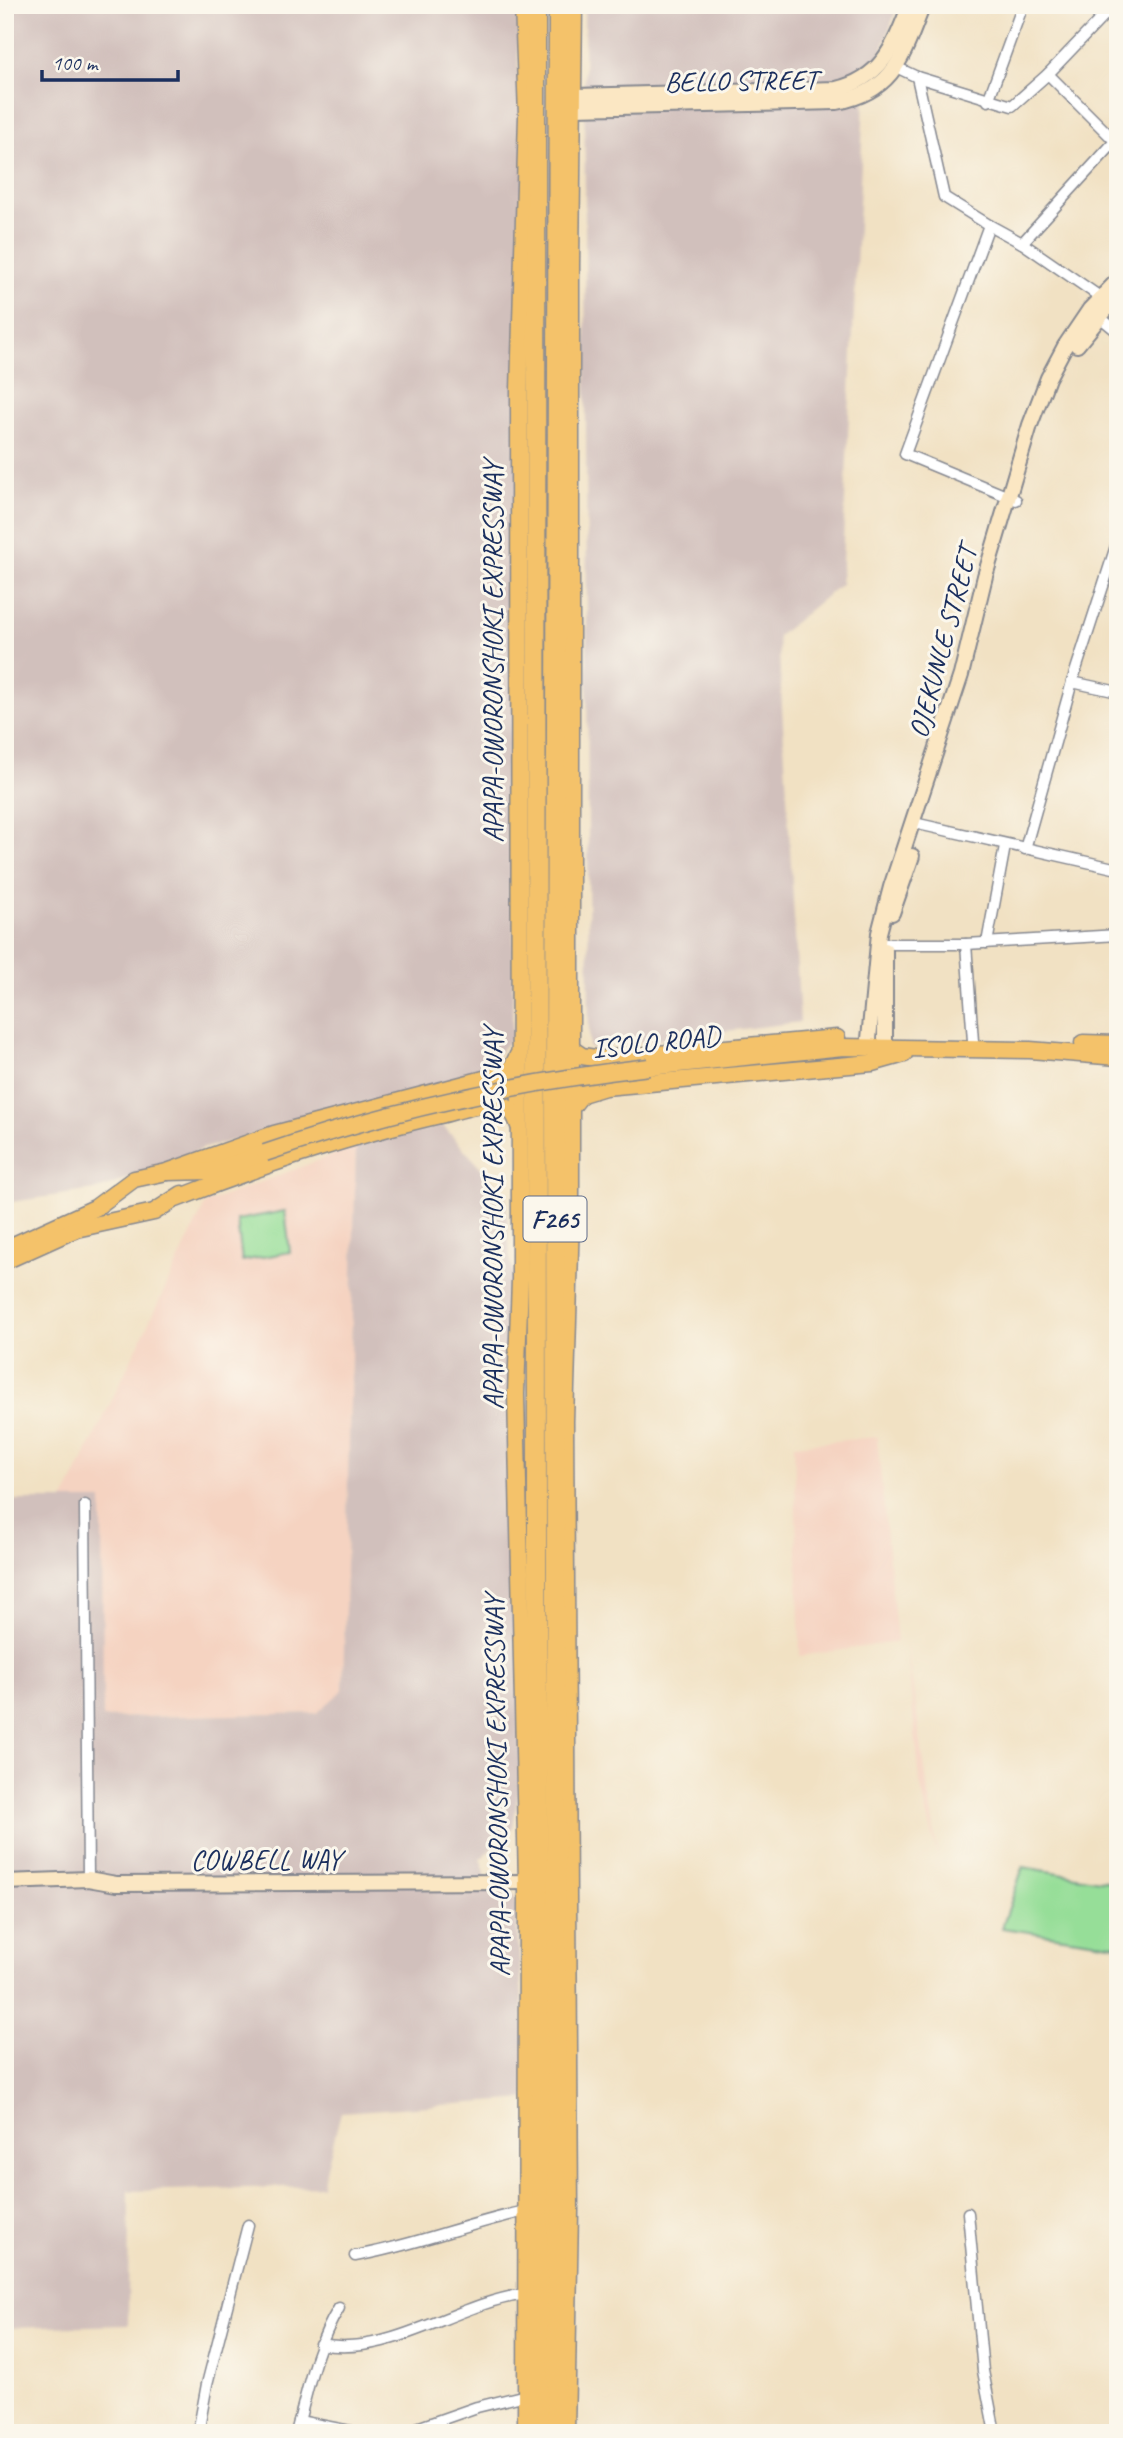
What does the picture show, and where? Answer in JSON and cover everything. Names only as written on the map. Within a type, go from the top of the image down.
[{"type":"highway","name":"APAPA-OWORONSHOKI EXPRESSWAY","points":[[536,5],[537,1541],[543,2433]]},
{"type":"highway","name":"APAPA-OWORONSHOKI EXPRESSWAY","points":[[557,2433],[555,1065],[558,5]]},
{"type":"main road","name":"APAPA-OWORONSHOKI EXPRESSWAY","points":[[523,5],[527,116],[519,403],[520,1279],[516,1394],[527,1882],[526,2433]]},
{"type":"main road","points":[[566,2433],[570,2211],[565,1409],[571,1108],[570,265],[575,102],[574,5]]},
{"type":"main road","points":[[570,1048],[582,1056],[602,1059],[769,1042],[877,1039],[1118,1044]]},
{"type":"main road","points":[[843,1048],[877,1039]]},
{"type":"main road","name":"ISOLO ROAD","points":[[212,1171],[331,1131],[504,1088],[649,1067],[843,1048],[1030,1049],[1118,1057]]},
{"type":"main road","points":[[571,1108],[582,1094],[605,1087],[872,1063],[921,1049]]},
{"type":"main road","points":[[5,1261],[95,1208],[134,1179],[162,1173],[300,1126],[503,1074],[511,1069],[519,1053]]},
{"type":"main road","points":[[172,1201],[341,1140],[463,1110],[494,1104],[503,1106],[515,1114],[519,1127]]},
{"type":"main road","points":[[162,1173],[212,1171]]},
{"type":"main road","points":[[5,1249],[55,1232],[154,1212],[212,1171]]},
{"type":"main road","points":[[162,1173],[172,1201]]},
{"type":"main road","points":[[112,1194],[114,1209],[127,1219]]},
{"type":"street","name":"BELLO STREET","points":[[575,102],[836,89],[854,85],[890,54],[910,5]]},
{"type":"street","points":[[923,5],[898,68],[917,78],[1012,106],[1048,74],[1114,5]]},
{"type":"street","points":[[988,101],[1023,5]]},
{"type":"street","name":"BELLO STREET","points":[[575,102],[837,102],[857,98],[898,68]]},
{"type":"street","points":[[1022,243],[1116,139],[1048,74]]},
{"type":"street","points":[[917,78],[944,197],[1109,299]]},
{"type":"street","points":[[989,225],[905,454],[1012,498]]},
{"type":"street","name":"OJEKUNLE STREET","points":[[877,1039],[878,933],[954,727],[1012,498],[1056,383],[1095,312],[1109,299],[1118,280]]},
{"type":"street","points":[[1095,312],[1118,332]]},
{"type":"street","points":[[1025,849],[1072,682],[1118,540]]},
{"type":"street","points":[[1072,682],[1118,692]]},
{"type":"street","points":[[918,824],[1005,846],[1117,866]]},
{"type":"street","name":"OJEKUNLE STREET","points":[[877,1039],[886,944],[918,824]]},
{"type":"street","points":[[987,943],[1005,846]]},
{"type":"street","points":[[886,944],[966,944],[1118,934]]},
{"type":"street","points":[[966,944],[973,1041]]},
{"type":"street","points":[[85,1504],[88,1879]]},
{"type":"street","name":"COWBELL WAY","points":[[5,1882],[88,1879],[116,1884],[527,1882]]},
{"type":"street","points":[[355,2256],[391,2250],[465,2225],[526,2211]]},
{"type":"street","points":[[968,2213],[983,2371],[995,2433]]},
{"type":"street","points":[[198,2433],[207,2384],[248,2225]]},
{"type":"street","points":[[320,2344],[345,2348],[376,2343],[498,2300],[527,2294]]},
{"type":"street","points":[[296,2433],[320,2344],[339,2308]]},
{"type":"street","points":[[403,2433],[477,2407],[526,2395]]},
{"type":"street","points":[[299,2421],[359,2433]]},
{"type":"shaded area","points":[[5,5],[518,5],[518,97],[526,113],[512,1038],[479,1074],[204,1148],[101,1189],[5,1203]]},
{"type":"shaded area","points":[[584,5],[898,5],[864,100],[841,584],[778,636],[800,1022],[589,1048]]},
{"type":"shaded area","points":[[443,1126],[506,1195],[510,1258],[519,1298],[529,1714],[513,1828],[481,1859],[489,1889],[515,1896],[529,2099],[341,2112],[322,2186],[129,2191],[128,2325],[5,2328],[5,1500],[102,1500],[103,1718],[317,1713],[343,1690],[356,1146]]},
{"type":"shaded area","points":[[356,1146],[343,1691],[317,1713],[102,1718],[102,1500],[64,1500],[206,1203]]},
{"type":"shaded area","points":[[877,1437],[897,1642],[800,1656],[794,1445]]},
{"type":"shaded area","points":[[906,1641],[938,1859],[920,1783]]},
{"type":"green space","points":[[285,1211],[290,1252],[242,1261],[237,1220]]},
{"type":"green space","points":[[1023,1867],[1118,1883],[1118,1945],[1002,1928]]}]
